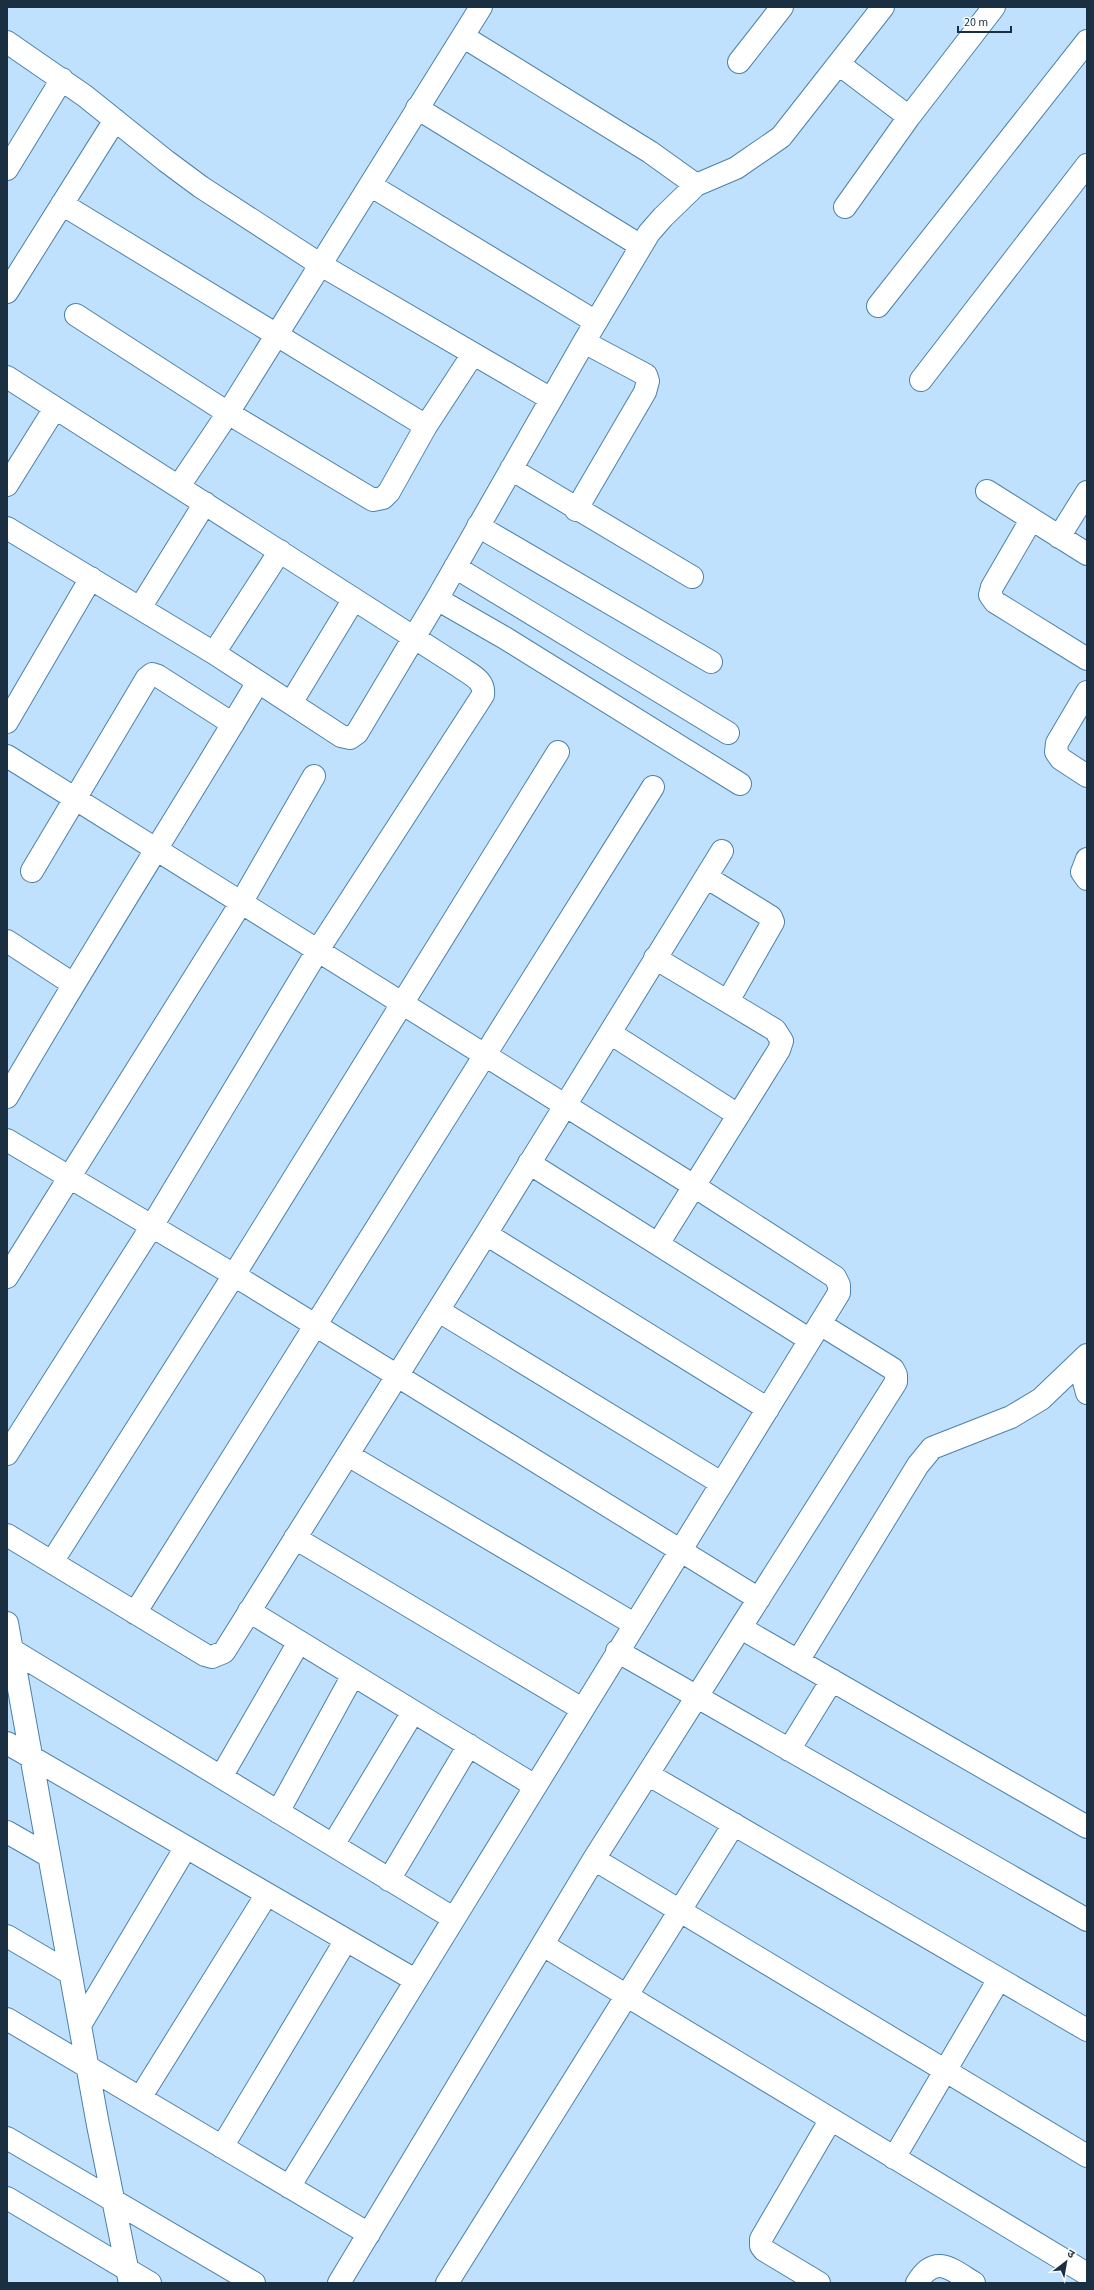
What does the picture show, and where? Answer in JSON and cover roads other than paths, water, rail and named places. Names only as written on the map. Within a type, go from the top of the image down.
[{"type":"street","points":[[179,486],[228,413],[481,7]]},
{"type":"street","points":[[739,62],[782,7]]},
{"type":"street","points":[[9,534],[91,578],[214,653],[341,736],[350,738],[357,733],[437,599],[584,342],[641,246],[662,217],[696,185],[736,168],[781,137],[840,64],[883,7]]},
{"type":"street","points":[[845,207],[908,116],[994,7]]},
{"type":"street","points":[[464,36],[650,152],[696,185]]},
{"type":"street","points":[[878,306],[1087,41]]},
{"type":"street","points":[[7,43],[62,79],[195,182],[321,265],[551,399]]},
{"type":"street","points":[[840,64],[908,116]]},
{"type":"street","points":[[7,169],[62,79]]},
{"type":"street","points":[[417,108],[641,246]]},
{"type":"street","points":[[7,292],[115,120]]},
{"type":"street","points":[[921,380],[1087,165]]},
{"type":"street","points":[[370,185],[596,322]]},
{"type":"street","points":[[62,204],[426,426]]},
{"type":"street","points":[[76,315],[228,413],[373,500],[383,498],[389,492],[426,426],[473,354]]},
{"type":"street","points":[[576,510],[645,392],[648,381],[646,375],[637,368],[584,342]]},
{"type":"street","points":[[7,377],[354,599],[480,681],[484,687],[483,695],[318,950],[152,1226],[7,1454]]},
{"type":"street","points":[[7,485],[55,408]]},
{"type":"street","points":[[511,469],[576,510],[692,577]]},
{"type":"street","points":[[987,491],[1087,554]]},
{"type":"street","points":[[1059,537],[1087,492]]},
{"type":"street","points":[[140,608],[205,503]]},
{"type":"street","points":[[1031,520],[992,587],[990,595],[996,602],[1087,659]]},
{"type":"street","points":[[478,526],[711,662]]},
{"type":"street","points":[[214,653],[280,551]]},
{"type":"street","points":[[455,566],[728,733]]},
{"type":"street","points":[[7,722],[91,578]]},
{"type":"street","points":[[291,703],[354,599]]},
{"type":"street","points":[[437,599],[505,638],[740,784]]},
{"type":"street","points":[[32,871],[74,798],[147,678],[152,674],[233,724]]},
{"type":"street","points":[[7,1097],[73,984],[157,851],[258,682]]},
{"type":"street","points":[[1087,692],[1057,743],[1056,752],[1061,759],[1087,776]]},
{"type":"street","points":[[52,1562],[234,1275],[558,752]]},
{"type":"street","points":[[7,756],[694,1186],[835,1277],[839,1285],[838,1293],[815,1332],[453,1918],[289,2187]]},
{"type":"street","points":[[7,1277],[241,903],[314,776]]},
{"type":"street","points":[[135,1613],[653,787]]},
{"type":"street","points":[[7,1535],[205,1656],[212,1658],[224,1652],[398,1376],[722,851]]},
{"type":"street","points":[[1087,859],[1082,872],[1087,880]]},
{"type":"street","points":[[706,877],[771,917],[773,922],[728,1001]]},
{"type":"street","points":[[7,941],[73,984]]},
{"type":"street","points":[[655,958],[775,1030],[782,1042],[779,1050],[658,1244]]},
{"type":"street","points":[[610,1033],[738,1115]]},
{"type":"street","points":[[7,1140],[234,1275],[759,1599]]},
{"type":"street","points":[[339,2283],[594,1859],[698,1698],[896,1382],[893,1369],[815,1332],[658,1244],[529,1163]]},
{"type":"street","points":[[486,1234],[768,1409]]},
{"type":"street","points":[[438,1311],[722,1483]]},
{"type":"street","points":[[1083,1359],[1087,1393]]},
{"type":"street","points":[[798,1661],[918,1465],[932,1448],[1012,1417],[1041,1399],[1083,1359]]},
{"type":"street","points":[[348,1456],[634,1624]]},
{"type":"street","points":[[295,1538],[582,1709]]},
{"type":"street","points":[[249,1612],[535,1786]]},
{"type":"street","points":[[741,1628],[1087,1827]]},
{"type":"street","points":[[9,1638],[87,2066],[129,2277]]},
{"type":"street","points":[[9,1638],[221,1778],[453,1918]]},
{"type":"street","points":[[221,1778],[299,1642]]},
{"type":"street","points":[[617,1652],[1087,1920]]},
{"type":"street","points":[[278,1812],[353,1675]]},
{"type":"street","points":[[789,1750],[832,1680]]},
{"type":"street","points":[[333,1845],[413,1712]]},
{"type":"street","points":[[7,1743],[415,1980]]},
{"type":"street","points":[[389,1880],[469,1745]]},
{"type":"street","points":[[649,1775],[1087,2030]]},
{"type":"street","points":[[447,2283],[734,1824]]},
{"type":"street","points":[[7,1832],[49,1856]]},
{"type":"street","points":[[80,2025],[186,1847]]},
{"type":"street","points":[[594,1859],[1087,2156]]},
{"type":"street","points":[[140,2098],[267,1894]]},
{"type":"street","points":[[7,1936],[70,1973]]},
{"type":"street","points":[[222,2147],[346,1940]]},
{"type":"street","points":[[543,1945],[1087,2274]]},
{"type":"street","points":[[894,2158],[999,1979]]},
{"type":"street","points":[[7,2019],[369,2234]]},
{"type":"street","points":[[819,2283],[764,2250],[761,2246],[761,2239],[831,2119]]},
{"type":"street","points":[[7,2138],[254,2283]]},
{"type":"street","points":[[7,2198],[129,2277],[150,2283]]},
{"type":"street","points":[[916,2283],[923,2272],[930,2267],[940,2265],[974,2283]]}]
